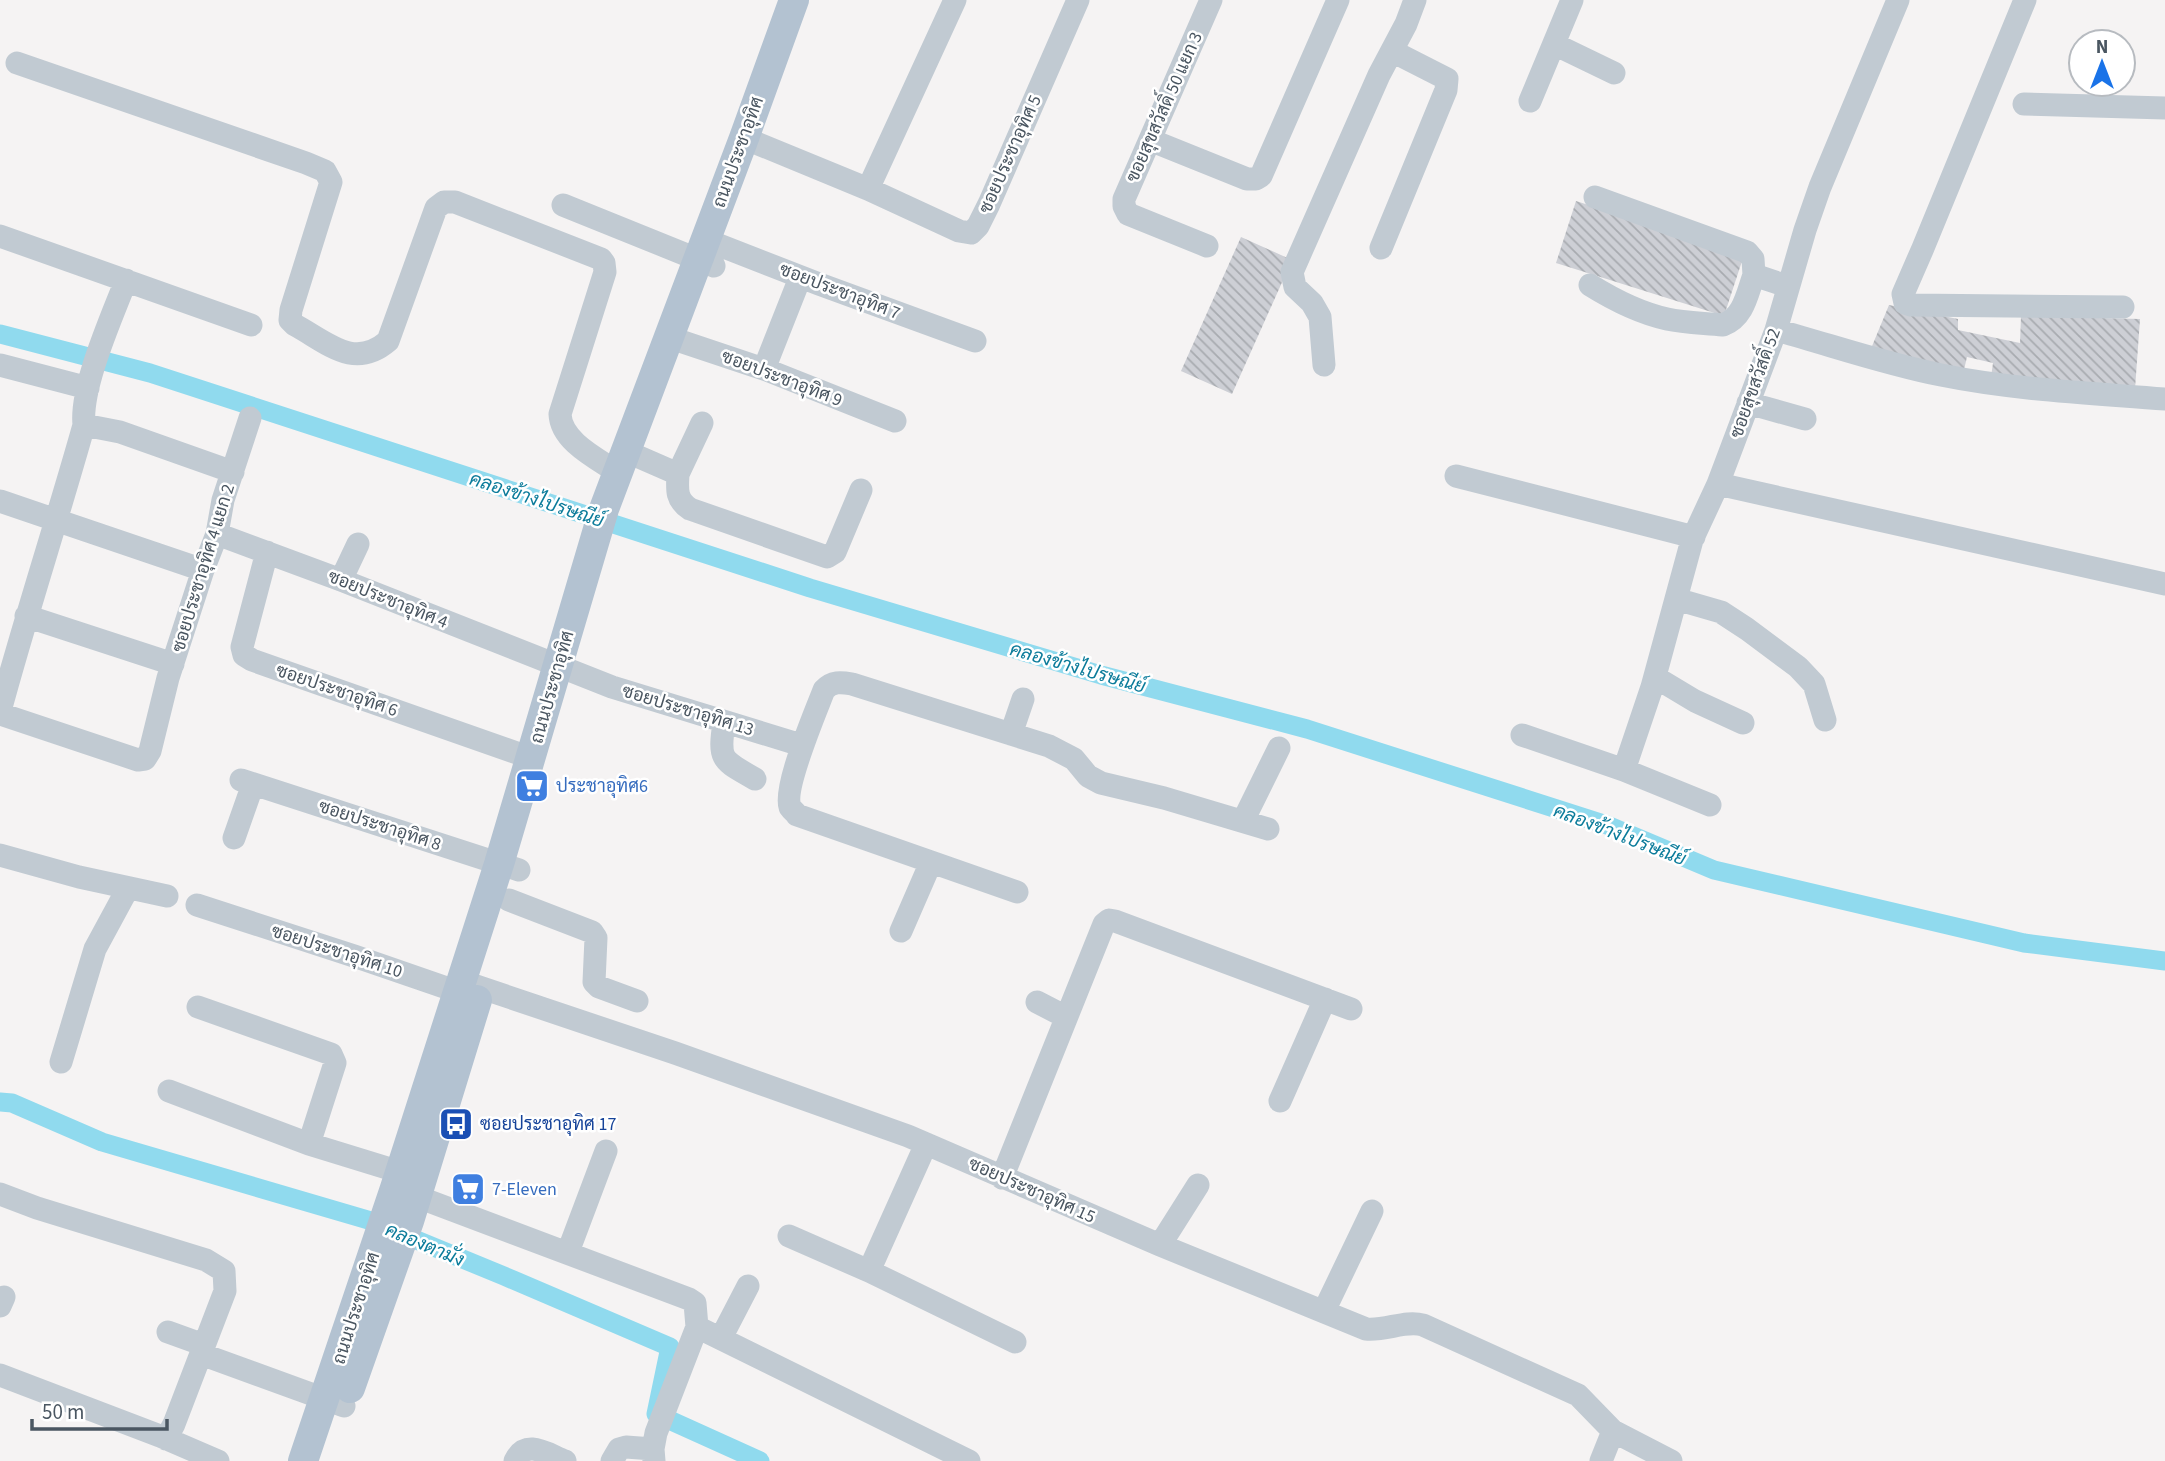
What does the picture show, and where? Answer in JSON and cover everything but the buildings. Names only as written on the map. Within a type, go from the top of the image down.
[{"type":"main road","name":"ถนนประชาอุทิศ","points":[[752,141],[793,0]]},
{"type":"main road","name":"ถนนประชาอุทิศ","points":[[325,1461],[335,1403],[509,867],[608,522],[752,141],[813,0]]},
{"type":"main road","name":"ถนนประชาอุทิศ","points":[[469,990],[509,900],[509,867],[531,758],[566,669]]},
{"type":"main road","name":"ถนนประชาอุทิศ","points":[[303,1461],[335,1403]]},
{"type":"street","points":[[868,189],[955,0]]},
{"type":"street","name":"ซอยประชาอุทิศ 5","points":[[752,141],[868,189],[959,231],[971,233],[978,226],[989,204],[1078,0]]},
{"type":"street","name":"ฃอยสุขสวัสดิ์ 50 แยก 3","points":[[1207,246],[1128,214],[1124,199],[1211,0]]},
{"type":"street","points":[[1150,140],[1247,179],[1261,176],[1338,0]]},
{"type":"street","points":[[1324,365],[1320,317],[1312,303],[1295,287],[1292,272],[1415,0]]},
{"type":"street","points":[[1530,101],[1572,0]]},
{"type":"street","name":"ซอยสุขสวัสดิ์ 52","points":[[1624,770],[1655,677],[1694,537],[1718,484],[1776,330],[1787,286],[1820,187],[1898,0]]},
{"type":"street","points":[[2025,0],[1902,299],[1911,305],[2123,307]]},
{"type":"street","points":[[1554,44],[1614,73]]},
{"type":"street","points":[[1381,247],[1446,90],[1447,79],[1392,51]]},
{"type":"street","points":[[17,62],[325,171],[331,182],[290,320],[348,355],[377,351],[388,341],[436,208],[444,202],[455,202],[601,259],[605,272],[560,414],[560,424],[574,442],[628,465],[678,474]]},
{"type":"street","points":[[2024,104],[2165,108]]},
{"type":"street","points":[[1590,285],[1609,297],[1669,320],[1723,325],[1740,314],[1754,275],[1753,259],[1747,252],[1595,197]]},
{"type":"street","name":"ซอยประชาอุทิศ 7","points":[[563,205],[854,297],[975,341]]},
{"type":"street","points":[[0,236],[251,325]]},
{"type":"street","points":[[1754,275],[1787,286]]},
{"type":"street","points":[[0,713],[26,616],[84,425],[88,388],[126,280]]},
{"type":"street","points":[[764,369],[796,288]]},
{"type":"street","points":[[1776,330],[1903,366],[1982,382],[2165,398]]},
{"type":"street","name":"ซอยประชาอุทิศ 9","points":[[676,339],[764,369],[895,421]]},
{"type":"street","points":[[0,365],[88,388]]},
{"type":"street","points":[[1748,403],[1805,419]]},
{"type":"street","name":"ซอยประชาอุทิศ 4 แยก 2","points":[[0,713],[138,760],[145,759],[150,751],[173,664],[203,570],[217,534],[223,500],[250,418]]},
{"type":"street","points":[[702,423],[678,474],[677,494],[681,504],[690,509],[827,557],[835,552],[861,490]]},
{"type":"street","points":[[84,425],[120,432],[233,472]]},
{"type":"street","points":[[1456,476],[1694,537]]},
{"type":"street","points":[[1718,484],[2165,584]]},
{"type":"street","points":[[0,501],[203,570]]},
{"type":"street","name":"ซอยประชาอุทิศ 4","points":[[217,534],[566,669]]},
{"type":"street","points":[[341,580],[358,544]]},
{"type":"street","name":"ซอยประชาอุทิศ 6","points":[[267,552],[242,648],[244,655],[531,758]]},
{"type":"street","points":[[1676,600],[1721,612],[1798,667],[1814,684],[1825,720]]},
{"type":"street","points":[[26,616],[173,664]]},
{"type":"street","name":"ซอยประชาอุทิศ 13","points":[[566,669],[724,723],[802,745]]},
{"type":"street","points":[[1655,677],[1695,701],[1742,723]]},
{"type":"street","points":[[1017,892],[797,815],[790,808],[789,797],[802,745],[824,690],[829,685],[839,682],[852,684],[1011,734],[1065,753],[1074,759],[1088,776],[1101,783],[1164,798],[1268,829]]},
{"type":"street","points":[[1011,734],[1023,699]]},
{"type":"street","points":[[724,723],[720,746],[722,755],[730,764],[755,779]]},
{"type":"street","points":[[1522,735],[1624,770],[1710,805]]},
{"type":"street","points":[[1243,821],[1279,748]]},
{"type":"street","name":"ซอยประชาอุทิศ 8","points":[[234,838],[247,782],[509,867]]},
{"type":"street","points":[[0,855],[79,877],[167,896]]},
{"type":"street","points":[[901,931],[931,862]]},
{"type":"street","points":[[61,1062],[94,949],[128,888]]},
{"type":"street","points":[[509,900],[592,932],[596,938],[594,982],[637,1001]]},
{"type":"street","name":"ซอยประชาอุทิศ 10","points":[[197,905],[469,990]]},
{"type":"street","points":[[1002,1178],[1104,924],[1109,920],[1245,980],[1325,999],[1351,1009]]},
{"type":"street","name":"ซอยประชาอุทิศ 15","points":[[469,990],[675,1052],[926,1144],[1160,1245],[1366,1329],[1376,1330],[1415,1323],[1423,1325],[1578,1395],[1613,1431]]},
{"type":"street","points":[[1280,1101],[1325,999]]},
{"type":"street","points":[[1037,1002],[1066,1017]]},
{"type":"street","points":[[198,1007],[328,1052],[334,1057],[335,1063],[309,1144]]},
{"type":"street","points":[[169,1091],[309,1144],[401,1198],[568,1252],[695,1303],[697,1327],[665,1409],[654,1448],[619,1449],[612,1461]]},
{"type":"street","points":[[869,1271],[926,1144]]},
{"type":"street","points":[[568,1252],[606,1151]]},
{"type":"street","points":[[1160,1245],[1198,1185]]},
{"type":"street","points":[[0,1194],[206,1260],[224,1271],[225,1292],[166,1439]]},
{"type":"street","points":[[1324,1311],[1372,1211]]},
{"type":"street","points":[[789,1236],[869,1271],[1015,1342]]},
{"type":"street","points":[[720,1338],[748,1286]]},
{"type":"street","points":[[697,1327],[969,1461]]},
{"type":"street","points":[[169,1332],[202,1349],[335,1403]]},
{"type":"street","points":[[0,1375],[218,1461]]},
{"type":"street","points":[[1601,1461],[1613,1431],[1671,1461]]},
{"type":"street","points":[[514,1461],[524,1449],[534,1449],[565,1461]]},
{"type":"waterway","name":"คลองข้างไปรษณีย์","points":[[0,334],[150,373],[810,588],[1101,675],[1307,729],[1607,825],[1714,870],[2024,943],[2165,961]]},
{"type":"waterway","name":"คลองตามั่ง","points":[[0,1102],[12,1103],[102,1142],[368,1220],[670,1347],[656,1414],[760,1461]]},
{"type":"place","name":"ประชาอุทิศ6","points":[[532,786]]},
{"type":"place","name":"ซอยประชาอุทิศ 17","points":[[456,1124]]},
{"type":"place","name":"7-Eleven","points":[[468,1189]]}]
